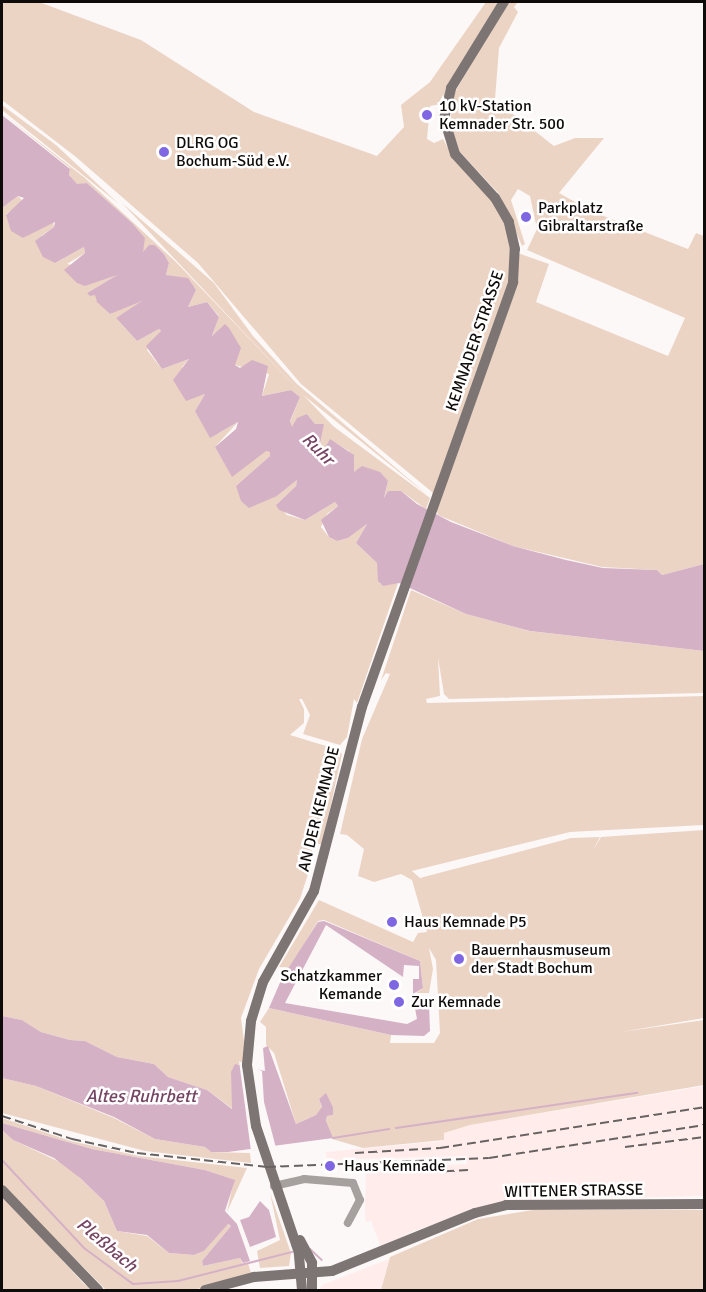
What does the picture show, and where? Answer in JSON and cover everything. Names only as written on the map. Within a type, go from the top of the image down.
[{"type":"main road","name":"KEMNADER STRASSE","points":[[397,608],[515,271],[512,231],[495,198],[455,154],[444,119],[451,87],[504,2]]},
{"type":"main road","name":"AN DER KEMNADE","points":[[302,1281],[299,1253],[262,1150],[249,1090],[248,1041],[253,1008],[263,982],[314,891],[362,707],[397,608]]},
{"type":"main road","points":[[2,1190],[98,1290]]},
{"type":"main road","name":"WITTENER STRASSE","points":[[205,1290],[250,1280],[302,1281],[313,1275],[381,1253],[475,1213],[506,1205],[705,1204]]},
{"type":"main road","name":"AN DER KEMNADE","points":[[287,1219],[313,1275]]},
{"type":"main road","points":[[312,1290],[313,1275]]},
{"type":"street","points":[[274,1186],[304,1179],[353,1183],[360,1200],[348,1223]]},
{"type":"shaded area","points":[[2,2],[39,2],[141,40],[254,112],[377,156],[404,127],[401,105],[430,82],[486,2],[500,2],[441,104],[430,106],[427,139],[434,143],[443,139],[452,155],[493,201],[504,220],[512,251],[549,264],[536,302],[668,356],[685,318],[527,250],[537,229],[530,196],[518,189],[511,200],[525,244],[522,246],[499,194],[459,151],[451,130],[451,99],[507,2],[518,2],[514,7],[518,12],[499,48],[495,100],[554,146],[575,138],[604,138],[559,193],[591,211],[688,249],[696,233],[704,236],[704,564],[662,575],[657,570],[602,567],[513,546],[438,515],[432,492],[301,384],[198,263],[76,157],[2,100]]},
{"type":"shaded area","points":[[2,105],[56,145],[119,204],[2,110]]},
{"type":"shaded area","points":[[2,113],[85,178],[176,262],[333,426],[430,498],[426,509],[401,491],[389,491],[384,499],[388,481],[353,472],[349,451],[330,440],[323,451],[315,424],[307,414],[292,428],[290,422],[300,397],[291,390],[262,396],[269,374],[235,365],[217,332],[212,337],[219,316],[207,302],[188,307],[196,290],[183,280],[166,275],[169,263],[164,254],[155,245],[143,253],[143,244],[131,222],[87,183],[77,185],[69,175],[70,168]]},
{"type":"shaded area","points":[[18,196],[24,202],[6,214],[23,238],[53,221],[54,227],[41,236],[55,263],[84,247],[85,253],[67,264],[117,275],[87,293],[95,294],[110,314],[139,299],[141,304],[116,318],[137,341],[159,329],[161,331],[147,350],[162,369],[189,359],[182,367],[195,397],[205,394],[195,411],[219,433],[238,422],[215,447],[232,476],[266,450],[270,452],[270,456],[236,486],[277,496],[297,480],[296,486],[277,504],[287,515],[305,520],[335,502],[338,506],[327,514],[321,527],[329,537],[337,541],[348,538],[367,524],[356,543],[377,563],[380,584],[398,583],[357,703],[354,699],[347,737],[340,745],[303,734],[310,715],[302,699],[299,699],[304,709],[304,723],[290,735],[339,750],[342,754],[322,845],[303,838],[301,845],[315,852],[300,899],[259,969],[241,1018],[258,1150],[251,1151],[238,1064],[232,1084],[233,1109],[207,1090],[168,1077],[154,1064],[117,1057],[85,1041],[70,1040],[41,1032],[22,1020],[2,1016],[2,208]]},
{"type":"shaded area","points":[[122,203],[214,283],[253,336],[297,384],[430,497],[302,394]]},
{"type":"shaded area","points":[[411,590],[466,614],[529,631],[704,651],[704,693],[449,699],[444,694],[438,658],[440,696],[426,699],[427,703],[704,696],[704,825],[570,832],[412,871],[420,878],[571,838],[600,837],[593,850],[601,837],[704,830],[704,1018],[621,1032],[704,1020],[704,1085],[470,1125],[444,1133],[444,1140],[363,1148],[332,1139],[326,1122],[327,1116],[333,1115],[333,1107],[326,1094],[319,1099],[322,1108],[316,1115],[296,1124],[274,1053],[266,1045],[266,1027],[260,1022],[269,1008],[391,1035],[390,1043],[434,1043],[440,1033],[436,960],[429,948],[433,969],[429,993],[416,993],[423,988],[420,961],[324,920],[318,921],[290,968],[279,967],[319,900],[413,942],[418,933],[427,932],[412,880],[401,874],[374,882],[358,876],[364,849],[347,835],[340,834],[362,739],[390,674],[386,673],[381,680]]},
{"type":"shaded area","points":[[2,1078],[36,1086],[114,1118],[155,1139],[205,1147],[211,1152],[250,1153],[251,1163],[145,1151],[2,1113]]},
{"type":"shaded area","points":[[704,1086],[704,1196],[506,1200],[414,1231],[381,1247],[371,1221],[366,1222],[366,1169],[467,1164],[467,1156],[327,1160],[326,1152],[444,1141],[444,1133],[470,1125]]},
{"type":"shaded area","points":[[2,1118],[71,1141],[139,1156],[247,1168],[227,1212],[234,1180],[205,1170],[92,1149],[2,1123]]},
{"type":"shaded area","points":[[2,1130],[13,1140],[66,1165],[104,1201],[117,1231],[147,1236],[169,1253],[194,1255],[204,1251],[227,1224],[231,1226],[202,1261],[203,1266],[240,1258],[243,1265],[248,1263],[251,1273],[194,1290],[106,1290],[2,1185]]},
{"type":"shaded area","points":[[270,1193],[291,1253],[289,1266],[260,1268],[257,1251],[280,1240]]},
{"type":"shaded area","points":[[2,1194],[84,1284],[93,1290],[2,1290]]},
{"type":"shaded area","points":[[533,1210],[704,1210],[704,1290],[381,1290],[390,1257],[478,1219]]},
{"type":"shaded area","points":[[389,1259],[381,1290],[319,1290],[322,1285]]},
{"type":"water","name":"Ruhr","points":[[2,115],[70,169],[69,175],[77,184],[87,183],[131,222],[145,238],[143,252],[149,245],[155,245],[169,263],[166,275],[188,278],[196,290],[188,307],[207,302],[219,317],[212,336],[225,324],[229,328],[241,348],[235,365],[240,368],[252,360],[268,366],[262,396],[291,390],[300,397],[290,421],[292,427],[297,418],[307,414],[315,424],[324,424],[319,448],[323,451],[330,439],[354,455],[354,472],[362,466],[380,472],[388,481],[384,498],[388,491],[401,491],[417,504],[451,522],[513,546],[603,568],[657,570],[662,575],[704,564],[704,651],[530,631],[466,614],[399,583],[383,586],[378,581],[377,563],[356,543],[367,524],[348,538],[337,541],[329,537],[321,520],[338,506],[335,502],[305,520],[279,510],[276,505],[296,486],[297,480],[277,496],[249,508],[241,501],[236,486],[270,456],[270,452],[266,451],[232,477],[215,447],[236,429],[238,422],[210,438],[195,411],[205,394],[186,401],[173,380],[189,359],[162,369],[146,346],[161,331],[159,329],[137,341],[116,318],[142,301],[110,314],[97,302],[95,295],[90,296],[87,293],[117,275],[85,286],[77,283],[64,270],[85,253],[84,247],[55,263],[43,257],[35,241],[54,227],[55,222],[23,238],[11,231],[6,215],[24,198],[18,196],[2,208]]},
{"type":"water","points":[[324,921],[420,961],[423,988],[413,994],[413,979],[419,979],[419,966],[404,965],[403,977],[326,925],[285,1003],[407,1024],[417,1019],[414,1003],[429,1003],[430,1031],[424,1036],[391,1035],[269,1008],[282,978],[318,922]]},
{"type":"water","name":"Altes Ruhrbett","points":[[2,1016],[22,1020],[41,1032],[70,1040],[85,1041],[117,1057],[154,1064],[168,1077],[207,1090],[232,1109],[231,1072],[235,1064],[265,1071],[263,1048],[268,1046],[296,1124],[316,1115],[322,1107],[319,1099],[326,1093],[333,1107],[333,1115],[327,1116],[326,1121],[333,1138],[228,1152],[211,1152],[205,1147],[155,1139],[114,1117],[36,1086],[2,1078]]},
{"type":"water","points":[[2,1123],[92,1149],[205,1170],[235,1180],[225,1211],[237,1224],[250,1261],[243,1263],[240,1258],[203,1266],[202,1261],[231,1226],[228,1224],[204,1251],[194,1255],[169,1253],[147,1235],[117,1231],[104,1201],[80,1178],[54,1158],[13,1140],[2,1130]]},
{"type":"water","points":[[260,1201],[269,1210],[276,1237],[250,1247],[240,1220],[249,1217]]},
{"type":"pier","points":[[239,1061],[262,1071],[264,1102],[276,1148],[251,1151]]},
{"type":"waterway","points":[[396,1128],[637,1093]]},
{"type":"waterway","points":[[333,1138],[389,1129]]},
{"type":"waterway","name":"Pleßbach","points":[[2,1160],[84,1248],[133,1284],[178,1281],[292,1252]]},
{"type":"waterway","name":"Pleßbach","points":[[310,1249],[322,1260]]},
{"type":"railway","points":[[355,1153],[440,1148],[704,1107]]},
{"type":"railway","points":[[2,1116],[72,1139],[137,1153],[267,1167],[489,1158],[704,1125]]},
{"type":"railway","points":[[625,1147],[704,1137]]},
{"type":"railway","points":[[432,1172],[468,1170]]},
{"type":"place","name":"10 kV-Station Kemnader Str. 500","points":[[427,115]]},
{"type":"place","name":"DLRG OG Bochum-Süd e.V.","points":[[164,152]]},
{"type":"place","name":"Parkplatz Gibraltarstraße","points":[[526,217]]},
{"type":"place","name":"Haus Kemnade P5","points":[[392,922]]},
{"type":"place","name":"Bauernhausmuseum der Stadt Bochum","points":[[459,959]]},
{"type":"place","name":"Schatzkammer Kemande","points":[[394,985]]},
{"type":"place","name":"Zur Kemnade","points":[[399,1002]]},
{"type":"place","name":"Haus Kemnade","points":[[330,1166]]}]
